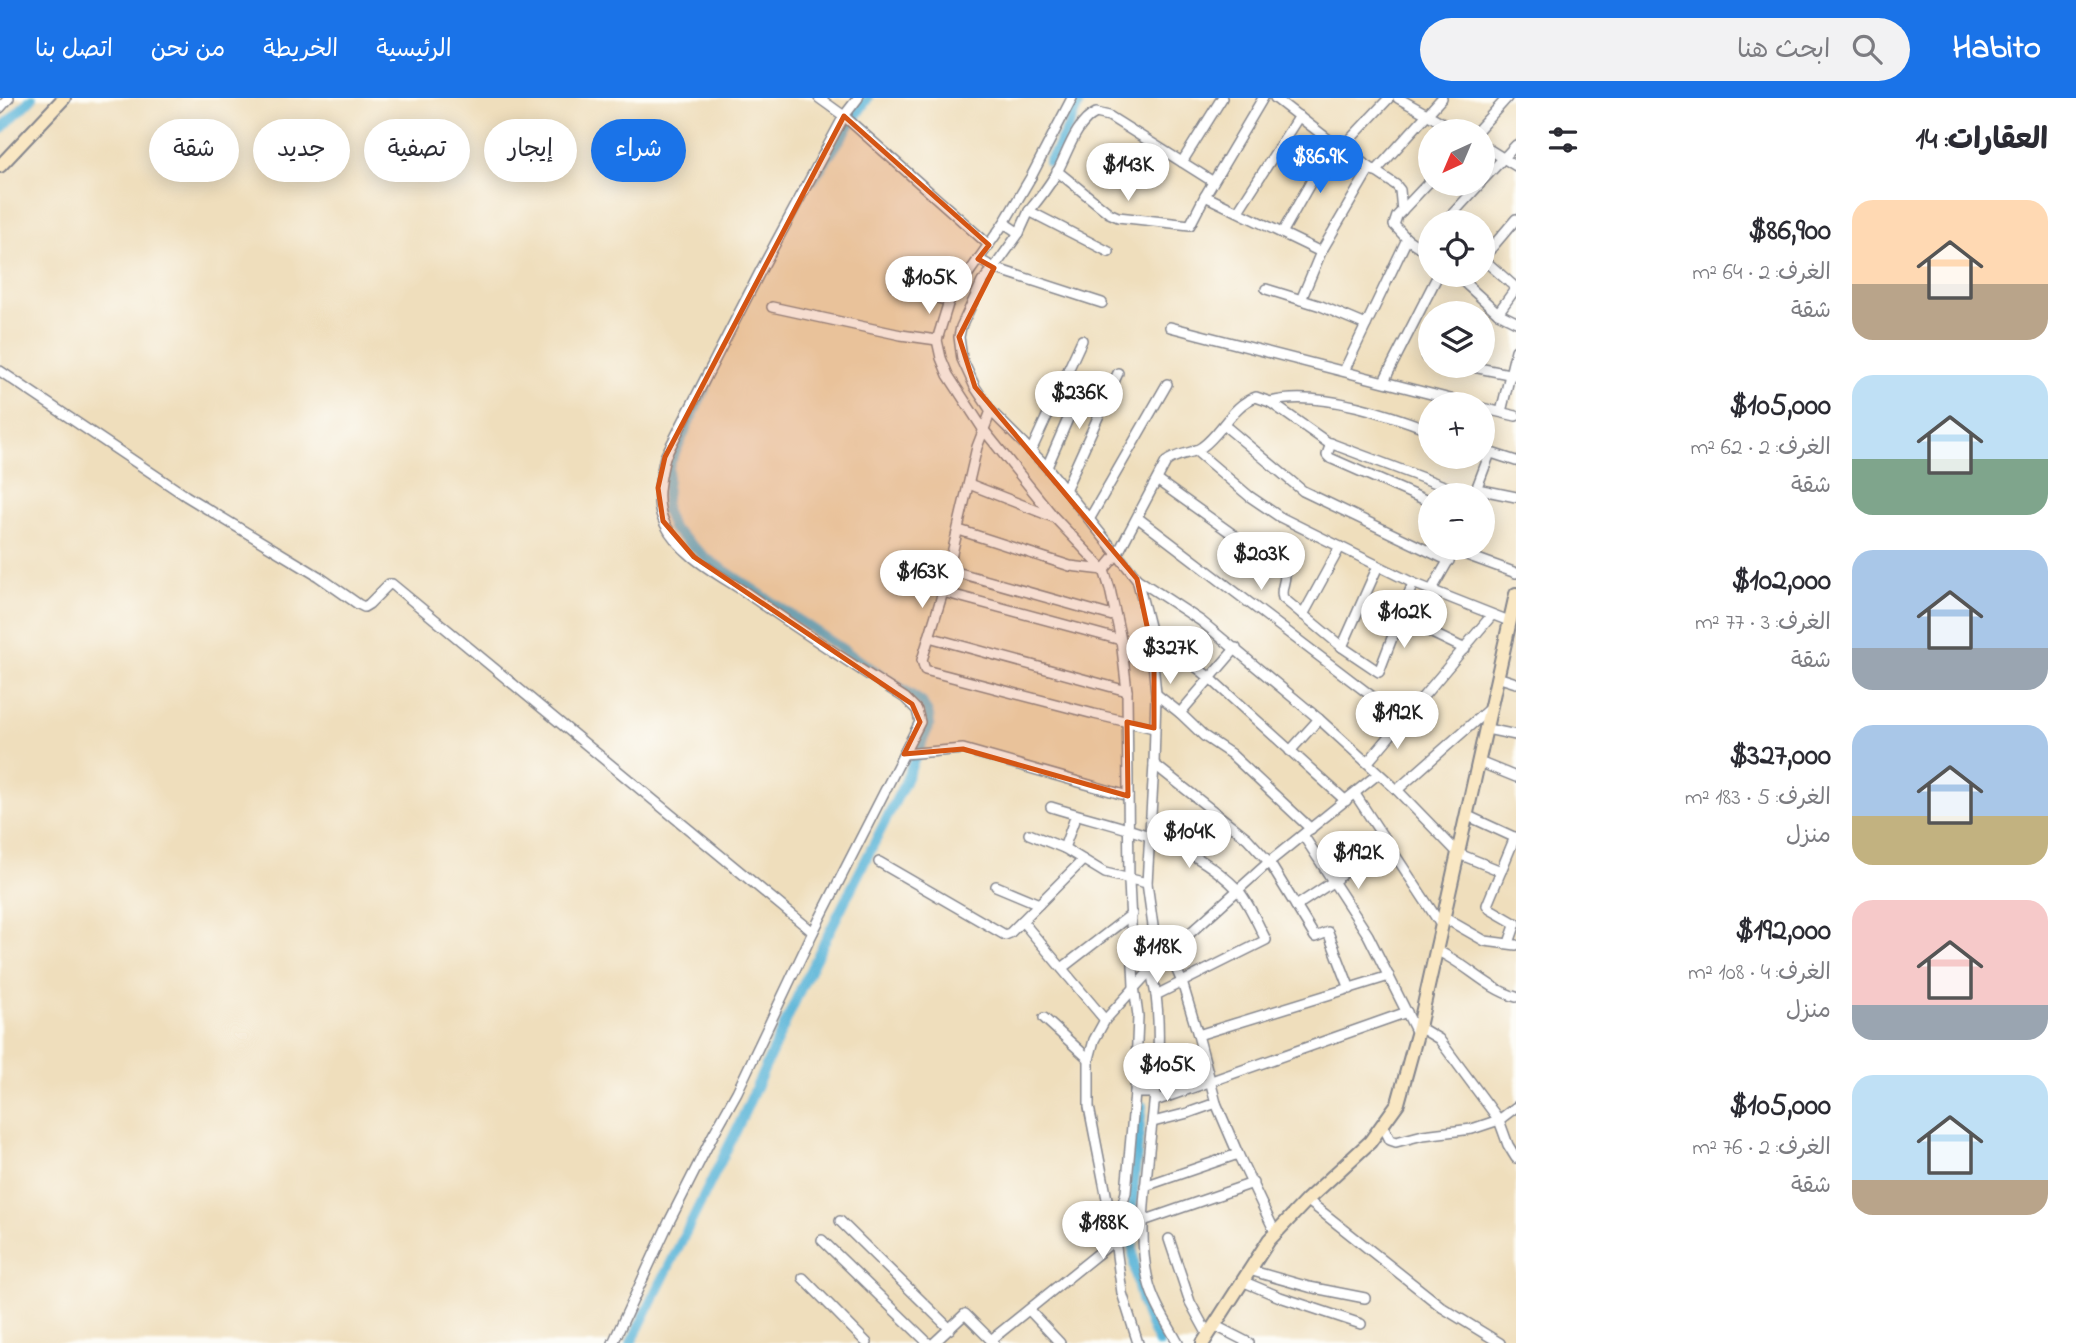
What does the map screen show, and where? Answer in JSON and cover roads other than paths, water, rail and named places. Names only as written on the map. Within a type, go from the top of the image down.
[{"type":"main road","points":[[0,166],[64,98]]},
{"type":"main road","points":[[1208,1334],[1245,1275],[1276,1233],[1307,1200],[1370,1142],[1383,1126],[1402,1093],[1459,855],[1516,594]]},
{"type":"street","points":[[0,108],[9,98]]},
{"type":"street","points":[[819,98],[849,120],[989,245]]},
{"type":"street","points":[[613,1343],[669,1222],[767,1033],[813,932],[920,722],[920,715],[912,704],[694,557],[667,529],[659,503],[658,488],[664,457],[760,272],[849,120],[858,98]]},
{"type":"street","points":[[1072,98],[1004,223],[949,300],[937,340],[948,375],[983,429],[1054,517],[1104,570],[1121,640],[1127,691],[1129,881],[1133,986],[1139,1038],[1126,1192],[1113,1225]]},
{"type":"street","points":[[1182,162],[1222,98]]},
{"type":"street","points":[[1058,171],[1118,217],[1190,225],[1212,181],[1263,98]]},
{"type":"street","points":[[1275,98],[1337,146],[1398,186],[1402,211]]},
{"type":"street","points":[[1282,233],[1337,146],[1389,98]]},
{"type":"street","points":[[1398,98],[1434,119]]},
{"type":"street","points":[[1301,300],[1321,252],[1373,170],[1442,98]]},
{"type":"street","points":[[1488,119],[1507,98]]},
{"type":"street","points":[[1212,181],[1109,116],[1096,113],[1084,122],[1065,153],[1058,171],[1029,211],[1019,233],[982,282],[970,303],[958,337],[962,359],[975,387],[991,411],[1066,488],[1137,579],[1201,621],[1319,719],[1397,790],[1459,855],[1501,871]]},
{"type":"street","points":[[1238,211],[1298,116]]},
{"type":"street","points":[[1495,168],[1516,145]]},
{"type":"street","points":[[1495,153],[1516,166]]},
{"type":"street","points":[[1418,194],[1402,211],[1394,225],[1418,246]]},
{"type":"street","points":[[1205,196],[1321,252]]},
{"type":"street","points":[[1456,210],[1469,196]]},
{"type":"street","points":[[1029,211],[1109,252]]},
{"type":"street","points":[[1495,244],[1516,219]]},
{"type":"street","points":[[1004,223],[1019,233]]},
{"type":"street","points":[[1344,372],[1408,239]]},
{"type":"street","points":[[978,259],[994,268],[1102,303]]},
{"type":"street","points":[[1495,270],[1516,288],[1498,313]]},
{"type":"street","points":[[895,286],[949,300]]},
{"type":"street","points":[[1384,382],[1431,287]]},
{"type":"street","points":[[1473,287],[1498,313],[1516,322]]},
{"type":"street","points":[[1266,289],[1366,325]]},
{"type":"street","points":[[772,307],[901,335],[937,340]]},
{"type":"street","points":[[1170,327],[1418,393]]},
{"type":"street","points":[[1031,450],[1082,340]]},
{"type":"street","points":[[1501,412],[1513,375],[1516,350]]},
{"type":"street","points":[[1495,371],[1513,375]]},
{"type":"street","points":[[0,372],[187,496],[318,576],[358,604],[364,607],[389,584],[393,584],[813,932]]},
{"type":"street","points":[[1066,488],[1118,373]]},
{"type":"street","points":[[1047,467],[1084,382]]},
{"type":"street","points":[[1090,518],[1167,384]]},
{"type":"street","points":[[1104,570],[1118,553],[1170,459],[1205,445],[1256,397],[1270,402],[1324,440],[1436,483]]},
{"type":"street","points":[[1270,402],[1290,400],[1347,405],[1418,423]]},
{"type":"street","points":[[991,411],[983,429],[949,570],[922,660],[925,670],[1154,728]]},
{"type":"street","points":[[1495,411],[1516,416]]},
{"type":"street","points":[[1224,425],[1303,491],[1449,561],[1431,591]]},
{"type":"street","points":[[1331,443],[1327,455],[1329,458],[1418,497]]},
{"type":"street","points":[[1195,450],[1269,509],[1413,583],[1509,621]]},
{"type":"street","points":[[1495,455],[1516,461]]},
{"type":"street","points":[[1157,480],[1284,571],[1286,575],[1282,595],[1342,647],[1379,672],[1413,583]]},
{"type":"street","points":[[969,484],[1054,517]]},
{"type":"street","points":[[1495,494],[1516,497]]},
{"type":"street","points":[[1138,518],[1403,720]]},
{"type":"street","points":[[959,530],[1070,566],[1104,570]]},
{"type":"street","points":[[1303,615],[1340,547]]},
{"type":"street","points":[[1482,560],[1516,573]]},
{"type":"street","points":[[1342,647],[1378,566]]},
{"type":"street","points":[[949,570],[1116,617]]},
{"type":"street","points":[[1137,579],[1150,630],[1156,694],[1147,883],[1158,962]]},
{"type":"street","points":[[943,592],[1121,640]]},
{"type":"street","points":[[1363,600],[1465,649]]},
{"type":"street","points":[[1368,762],[1492,615]]},
{"type":"street","points":[[1150,630],[1210,678],[1346,801]]},
{"type":"street","points":[[929,637],[1127,691]]},
{"type":"street","points":[[1180,713],[1236,648]]},
{"type":"street","points":[[1497,677],[1516,683]]},
{"type":"street","points":[[1156,694],[1204,736],[1231,754],[1307,832],[1363,926],[1418,1030],[1439,1039],[1499,1120],[1516,1158]]},
{"type":"street","points":[[1397,790],[1490,708]]},
{"type":"street","points":[[1290,751],[1319,719]]},
{"type":"street","points":[[1487,729],[1516,735]]},
{"type":"street","points":[[904,754],[956,748],[974,751],[1128,796]]},
{"type":"street","points":[[1479,762],[1516,777]]},
{"type":"street","points":[[1154,764],[1247,838],[1269,862],[1315,937],[1328,932],[1350,989]]},
{"type":"street","points":[[1138,1343],[1122,1293],[1113,1225],[1089,1107],[1089,1059],[1094,1040],[1105,1020],[1133,986],[1158,962],[1269,862],[1378,774]]},
{"type":"street","points":[[1355,794],[1442,921],[1485,942],[1513,944],[1516,923],[1488,906],[1515,838],[1466,815]]},
{"type":"street","points":[[1051,807],[1150,834],[1187,851],[1238,890],[1266,940],[1156,995]]},
{"type":"street","points":[[1064,848],[1076,815]]},
{"type":"street","points":[[1029,834],[1064,848],[1096,869],[1129,881],[1147,883]]},
{"type":"street","points":[[1296,906],[1334,881],[1385,838]]},
{"type":"street","points":[[879,862],[1005,935],[1083,860]]},
{"type":"street","points":[[996,886],[1039,904]]},
{"type":"street","points":[[1062,968],[1132,914]]},
{"type":"street","points":[[1022,920],[1105,1020]]},
{"type":"street","points":[[1435,950],[1457,960],[1497,990],[1516,997]]},
{"type":"street","points":[[1169,952],[1182,982],[1216,1103],[1276,1233]]},
{"type":"street","points":[[1151,970],[1156,995],[1158,1055],[1143,1221],[1149,1282],[1178,1343]]},
{"type":"street","points":[[1198,1035],[1390,976]]},
{"type":"street","points":[[1135,1093],[1155,1097],[1210,1081],[1303,1051],[1408,1012]]},
{"type":"street","points":[[1044,1018],[1089,1059]]},
{"type":"street","points":[[1153,1122],[1188,1114],[1216,1103]]},
{"type":"street","points":[[1383,1126],[1390,1140],[1396,1142],[1423,1135],[1472,1129],[1499,1120],[1516,1107]]},
{"type":"street","points":[[1145,1186],[1238,1154]]},
{"type":"street","points":[[1143,1221],[1254,1183]]},
{"type":"street","points":[[1307,1200],[1443,1308],[1500,1343]]},
{"type":"street","points":[[840,1221],[950,1329]]},
{"type":"street","points":[[1169,1239],[1190,1302],[1208,1334],[1249,1343]]},
{"type":"street","points":[[822,1240],[928,1343]]},
{"type":"street","points":[[934,1343],[966,1314],[993,1342],[1115,1240]]},
{"type":"street","points":[[1245,1275],[1365,1298]]},
{"type":"street","points":[[1245,1275],[1280,1297],[1361,1324]]},
{"type":"street","points":[[803,1278],[867,1343]]},
{"type":"street","points":[[1029,1310],[1059,1343]]},
{"type":"waterway","points":[[0,130],[32,98]]},
{"type":"waterway","points":[[813,180],[868,98]]},
{"type":"waterway","points":[[1049,162],[1081,98]]},
{"type":"waterway","points":[[631,1343],[737,1129],[803,984],[904,784],[930,724],[929,715],[922,702],[709,560],[672,528],[665,509],[669,466],[709,380]]},
{"type":"waterway","points":[[1142,1106],[1133,1196],[1133,1257],[1146,1315],[1159,1343]]}]
